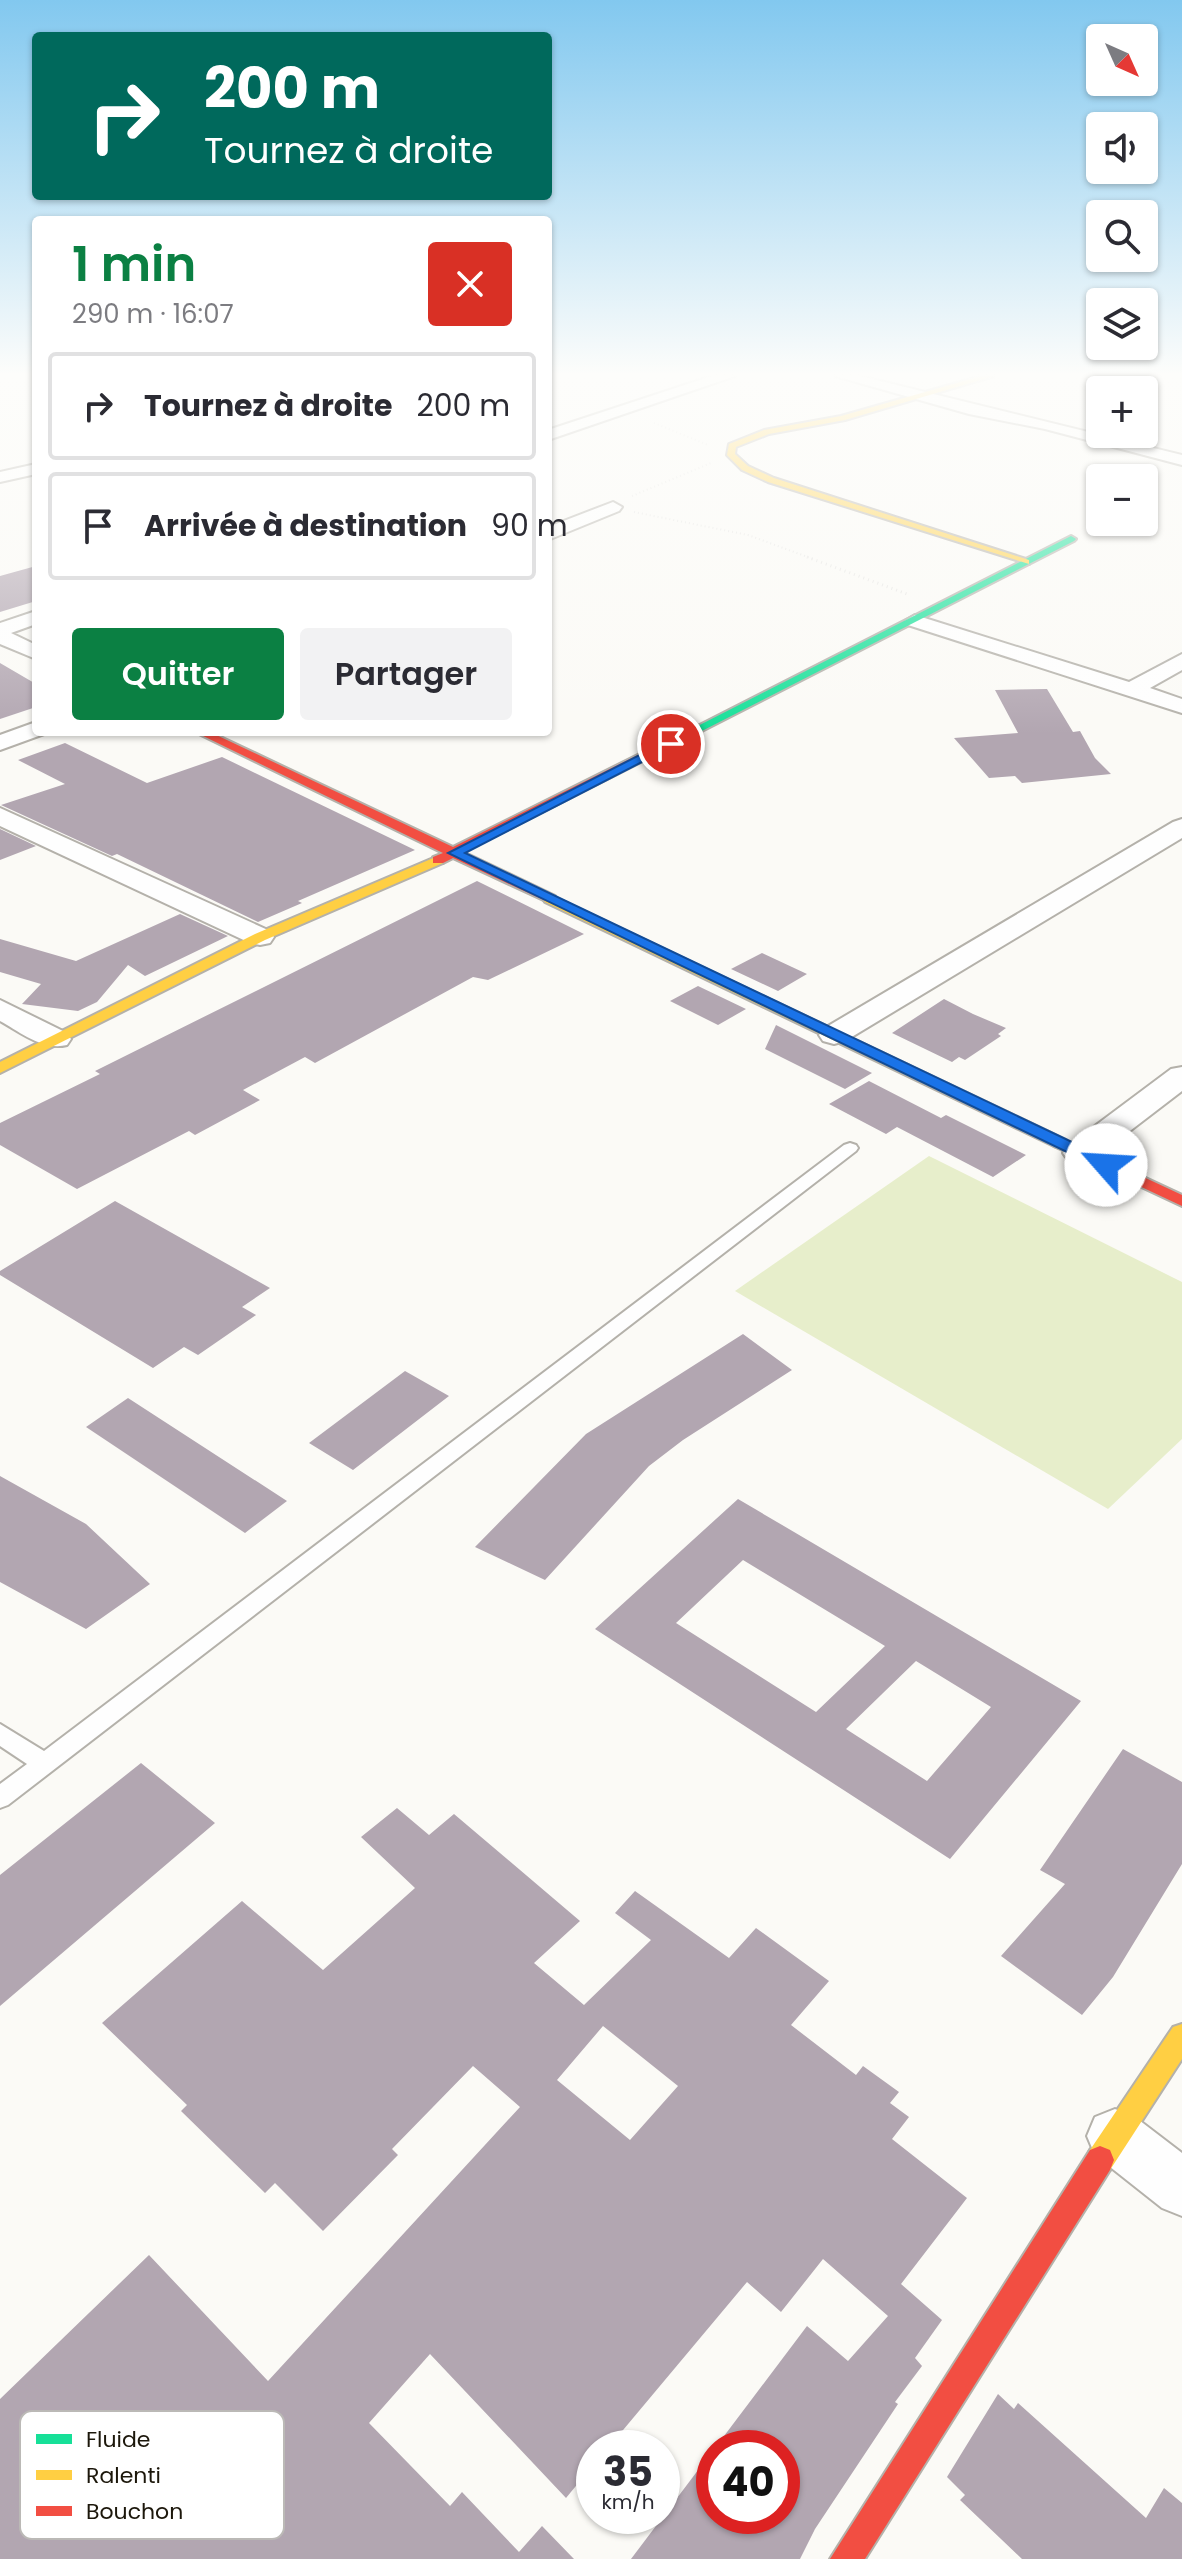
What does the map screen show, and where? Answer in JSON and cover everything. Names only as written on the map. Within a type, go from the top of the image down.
[{"type":"street","points":[[819,495],[1026,562]]},
{"type":"street","points":[[552,532],[613,507]]},
{"type":"street","points":[[0,1068],[260,937],[455,853],[1071,539]]},
{"type":"street","points":[[0,630],[32,618]]},
{"type":"street","points":[[915,621],[1182,706]]},
{"type":"street","points":[[0,636],[32,651]]},
{"type":"street","points":[[1131,690],[1182,661]]},
{"type":"street","points":[[0,743],[32,731]]},
{"type":"street","points":[[209,736],[1182,1201]]},
{"type":"street","points":[[0,816],[260,937]]},
{"type":"street","points":[[834,1035],[1182,827]]},
{"type":"street","points":[[0,1009],[56,1039]]},
{"type":"street","points":[[1080,1153],[1182,1076]]},
{"type":"street","points":[[846,2559],[1182,2036]]},
{"type":"street","points":[[1115,2136],[1182,2188]]},
{"type":"lane","points":[[0,1798],[850,1148]]},
{"type":"lane","points":[[0,1733],[44,1764]]},
{"type":"path","points":[[613,507],[635,495]]},
{"type":"path","points":[[613,507],[748,535],[942,607]]},
{"type":"green space","points":[[929,1156],[1182,1282],[1182,1439],[1108,1509],[735,1291]]},
{"type":"building","points":[[32,567],[32,602],[0,612],[0,576]]},
{"type":"building","points":[[0,663],[32,682],[32,708],[0,719]]},
{"type":"building","points":[[1047,689],[1073,732],[1080,731],[1095,758],[1111,774],[1022,783],[1015,776],[989,778],[954,738],[1018,733],[995,690]]},
{"type":"building","points":[[65,743],[147,783],[222,757],[415,850],[298,901],[302,903],[258,922],[117,854],[112,856],[1,805],[65,784],[18,760]]},
{"type":"building","points":[[0,829],[36,846],[0,860]]},
{"type":"building","points":[[477,881],[584,934],[488,980],[473,977],[315,1063],[305,1057],[243,1090],[260,1100],[195,1135],[189,1131],[77,1189],[0,1145],[0,1123],[100,1074],[95,1071]]},
{"type":"building","points":[[180,914],[228,936],[145,976],[128,965],[97,1002],[78,1011],[22,1004],[41,984],[0,972],[0,939],[76,961]]},
{"type":"building","points":[[762,953],[807,974],[778,991],[731,969]]},
{"type":"building","points":[[698,986],[746,1009],[718,1025],[670,1001]]},
{"type":"building","points":[[944,999],[1006,1028],[998,1034],[1001,1036],[965,1060],[959,1057],[952,1062],[892,1033]]},
{"type":"building","points":[[776,1025],[872,1073],[845,1089],[765,1049]]},
{"type":"building","points":[[869,1081],[941,1118],[946,1115],[1026,1155],[993,1177],[897,1127],[886,1134],[829,1104]]},
{"type":"building","points":[[115,1201],[270,1288],[242,1307],[256,1315],[198,1355],[184,1347],[153,1368],[0,1275],[0,1271]]},
{"type":"building","points":[[743,1334],[792,1370],[683,1440],[649,1466],[545,1580],[475,1547],[586,1434]]},
{"type":"building","points":[[405,1371],[449,1396],[353,1470],[309,1443]]},
{"type":"building","points":[[128,1398],[287,1501],[245,1533],[86,1427]]},
{"type":"building","points":[[0,1476],[86,1524],[150,1584],[86,1629],[0,1582]]},
{"type":"building","points":[[738,1499],[1081,1701],[950,1859],[595,1629]],"holes":[[[743,1560],[885,1646],[816,1712],[676,1623]],[[916,1661],[991,1707],[927,1781],[846,1729]]]},
{"type":"building","points":[[1123,1749],[1182,1782],[1182,1864],[1113,1977],[1082,2015],[1001,1956],[1065,1884],[1040,1870]]},
{"type":"building","points":[[141,1763],[215,1823],[0,2006],[0,1875]]},
{"type":"building","points":[[397,1808],[429,1835],[454,1814],[580,1921],[534,1963],[584,2005],[651,1940],[615,1913],[635,1891],[729,1958],[756,1928],[829,1981],[791,2025],[856,2075],[863,2066],[899,2092],[890,2103],[909,2117],[892,2139],[967,2198],[901,2284],[942,2320],[915,2358],[922,2366],[895,2402],[898,2404],[815,2529],[800,2559],[631,2559],[650,2534],[680,2534],[680,2494],[696,2473],[696,2534],[800,2534],[800,2430],[729,2430],[807,2326],[848,2361],[888,2316],[823,2259],[781,2312],[747,2282],[623,2430],[576,2430],[576,2486],[566,2498],[430,2354],[369,2423],[450,2506],[462,2492],[519,2552],[542,2526],[574,2559],[0,2559],[0,2399],[149,2255],[268,2381],[520,2107],[473,2066],[392,2149],[398,2155],[323,2231],[275,2183],[265,2193],[181,2111],[187,2105],[102,2023],[242,1901],[323,1970],[415,1888],[361,1837]],"holes":[[[603,2026],[678,2086],[630,2140],[557,2080]]]},
{"type":"building","points":[[998,2394],[1014,2409],[1018,2403],[1146,2518],[1164,2488],[1182,2503],[1182,2559],[1022,2559],[960,2500],[965,2495],[947,2477]]},
{"type":"traffic: fast","points":[[690,733],[1071,539]]},
{"type":"traffic: slow","points":[[819,495],[1026,562]]},
{"type":"traffic: slow","points":[[0,1068],[260,937],[438,860]]},
{"type":"traffic: slow","points":[[550,899],[1060,1143]]},
{"type":"traffic: slow","points":[[1100,2160],[1182,2036]]},
{"type":"traffic: jam","points":[[438,860],[690,733]]},
{"type":"traffic: jam","points":[[209,736],[550,899]]},
{"type":"traffic: jam","points":[[1060,1143],[1182,1201]]},
{"type":"traffic: jam","points":[[846,2559],[1100,2160]]},
{"type":"route","points":[[671,744],[455,853],[1106,1165]]}]
